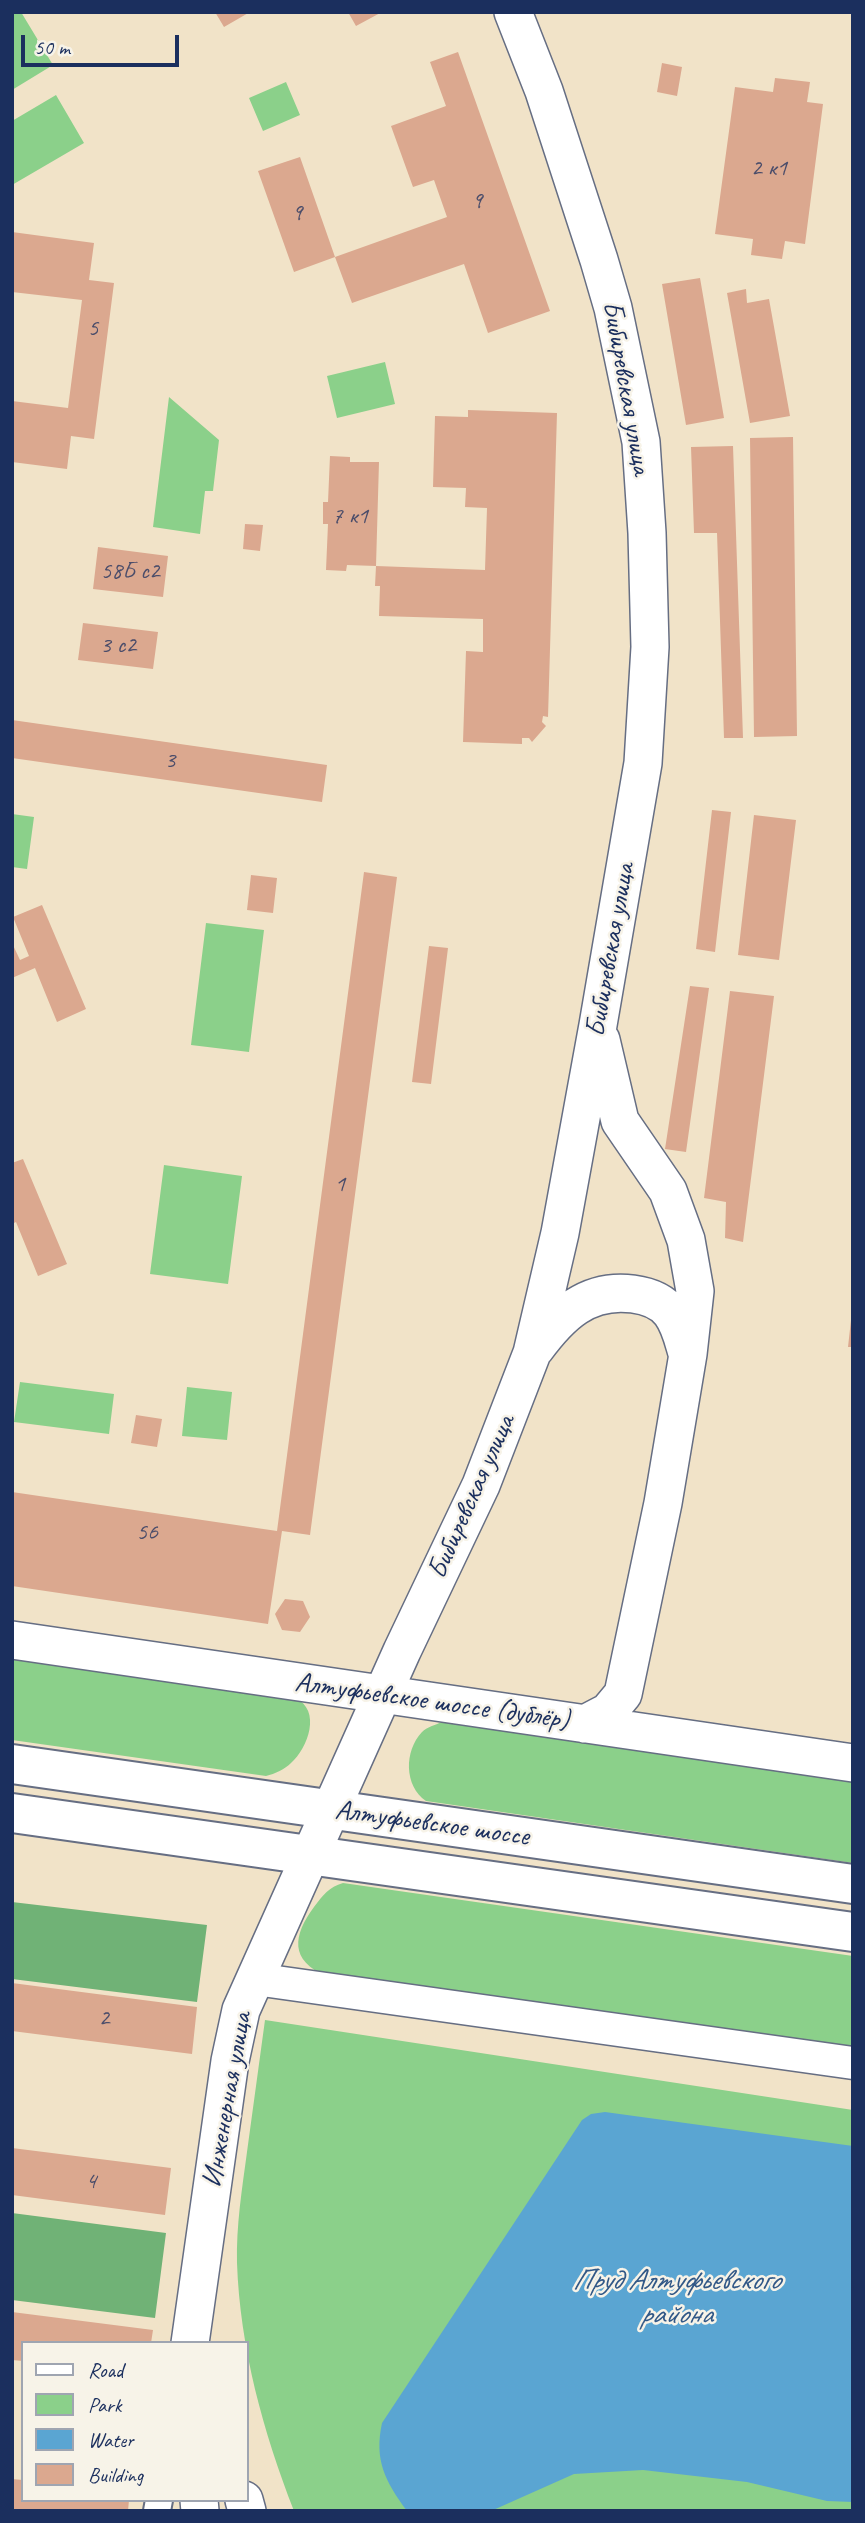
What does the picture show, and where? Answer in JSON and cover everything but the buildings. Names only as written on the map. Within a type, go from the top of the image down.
[{"type":"main road","name":"Бибиревская улица","points":[[311,1856],[382,1695],[481,1485],[532,1353],[560,1233],[633,823],[646,731],[650,633],[641,442],[606,284],[552,113],[513,12]]},
{"type":"main road","points":[[585,1724],[608,1712],[623,1694],[663,1503],[688,1354],[695,1291],[686,1240],[668,1191],[620,1121],[598,1025]]},
{"type":"main road","points":[[532,1353],[554,1323],[578,1305],[602,1293],[620,1292],[657,1300],[669,1310],[677,1322],[688,1354]]},
{"type":"main road","name":"Алтуфьевское шоссе (дублёр)","points":[[12,1640],[853,1763]]},
{"type":"main road","points":[[634,1648],[640,1696],[653,1721],[674,1738]]},
{"type":"main road","name":"Алтуфьевское шоссе","points":[[12,1764],[853,1884]]},
{"type":"main road","name":"Алтуфьевское шоссе","points":[[12,1813],[853,1932]]},
{"type":"main road","name":"Инженерная улица","points":[[190,2341],[235,2033],[241,2010],[311,1856]]},
{"type":"main road","name":"Инженерная улица","points":[[206,2232],[204,2303],[208,2341]]},
{"type":"street","points":[[255,1979],[853,2063]]},
{"type":"green space","points":[[12,12],[21,12],[53,65],[12,90]]},
{"type":"green space","points":[[286,82],[300,115],[263,131],[249,98]]},
{"type":"green space","points":[[56,95],[84,143],[12,185],[12,121]]},
{"type":"green space","points":[[385,362],[395,404],[337,418],[327,376]]},
{"type":"green space","points":[[169,397],[219,440],[213,491],[205,491],[200,534],[153,527]]},
{"type":"green space","points":[[12,814],[34,817],[27,869],[12,867]]},
{"type":"green space","points":[[206,923],[264,930],[249,1052],[191,1045]]},
{"type":"green space","points":[[164,1165],[242,1176],[228,1284],[150,1274]]},
{"type":"green space","points":[[20,1382],[114,1394],[109,1434],[14,1422]]},
{"type":"green space","points":[[187,1387],[232,1392],[227,1440],[182,1436]]},
{"type":"green space","points":[[12,1657],[295,1698],[308,1711],[310,1720],[307,1739],[291,1763],[266,1776],[12,1740]]},
{"type":"green space","points":[[442,1722],[853,1778],[853,1863],[426,1801],[419,1795],[410,1778],[410,1758],[422,1732]]},
{"type":"green space","points":[[343,1883],[853,1956],[853,2048],[327,1976],[306,1963],[298,1946],[299,1937],[307,1917],[320,1899],[330,1889]]},
{"type":"green space","points":[[12,1902],[207,1925],[197,2002],[12,1979]]},
{"type":"green space","points":[[265,2020],[853,2110],[853,2511],[294,2511],[272,2450],[248,2358],[237,2263],[240,2208]]},
{"type":"green space","points":[[12,2213],[166,2233],[155,2318],[12,2300]]},
{"type":"water","name":"Пруд Алтуфьевского района","points":[[605,2112],[853,2146],[853,2502],[827,2501],[747,2482],[643,2470],[574,2474],[491,2511],[407,2511],[393,2490],[383,2470],[379,2448],[382,2423],[582,2120],[591,2114]]}]
